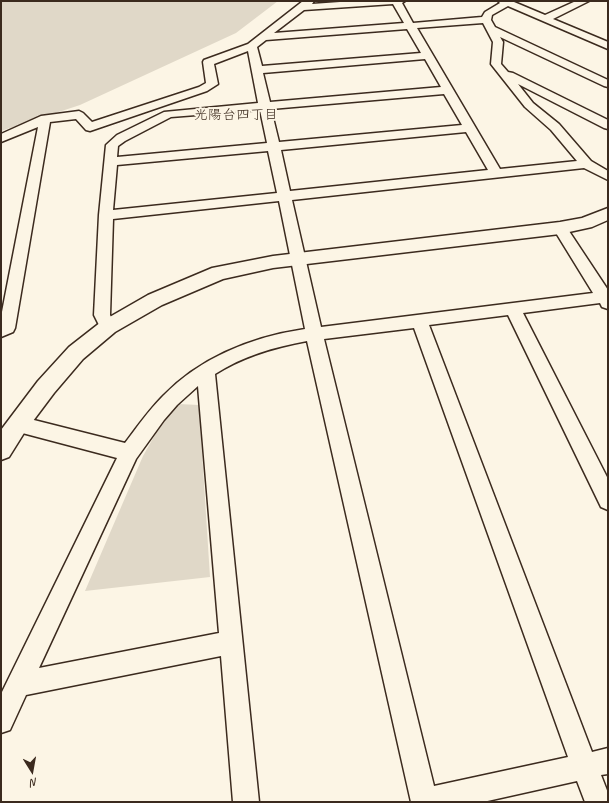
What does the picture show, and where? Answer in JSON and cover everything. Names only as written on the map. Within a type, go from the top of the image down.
[{"type":"street","points":[[396,1],[496,173]]},
{"type":"street","points":[[1,138],[45,119],[79,115],[90,126],[204,89],[212,84],[208,62],[252,46],[305,4],[400,1]]},
{"type":"street","points":[[544,19],[584,1]]},
{"type":"street","points":[[606,43],[544,19],[507,2],[488,14],[489,24],[498,42],[496,64],[530,105],[556,127],[586,164],[608,176]]},
{"type":"street","points":[[264,37],[412,27],[489,24],[608,84]]},
{"type":"street","points":[[252,46],[314,334],[425,802],[596,764]]},
{"type":"street","points":[[257,70],[429,56]]},
{"type":"street","points":[[503,72],[608,125]]},
{"type":"street","points":[[108,327],[102,316],[106,215],[112,146],[121,138],[168,114],[449,90]]},
{"type":"street","points":[[1,331],[7,328],[45,119]]},
{"type":"street","points":[[110,162],[470,128]]},
{"type":"street","points":[[106,215],[586,164]]},
{"type":"street","points":[[1,450],[18,424],[46,387],[76,353],[108,327],[155,300],[219,273],[273,262],[560,228],[586,223],[608,214]]},
{"type":"street","points":[[1,721],[130,453],[162,408],[186,385],[206,372],[250,348],[282,340],[314,334],[512,308],[606,300],[560,228]]},
{"type":"street","points":[[512,308],[608,500]]},
{"type":"street","points":[[419,320],[596,764],[598,802]]},
{"type":"street","points":[[206,372],[246,802]]},
{"type":"street","points":[[18,424],[130,453]]},
{"type":"street","points":[[19,684],[231,642]]},
{"type":"shaded area","points":[[1,1],[278,1],[236,33],[80,105],[1,131]]},
{"type":"shaded area","points":[[178,404],[199,405],[210,577],[85,591],[143,456],[156,433]]},
{"type":"district","name":"光陽台四丁目","points":[[236,115]]}]
